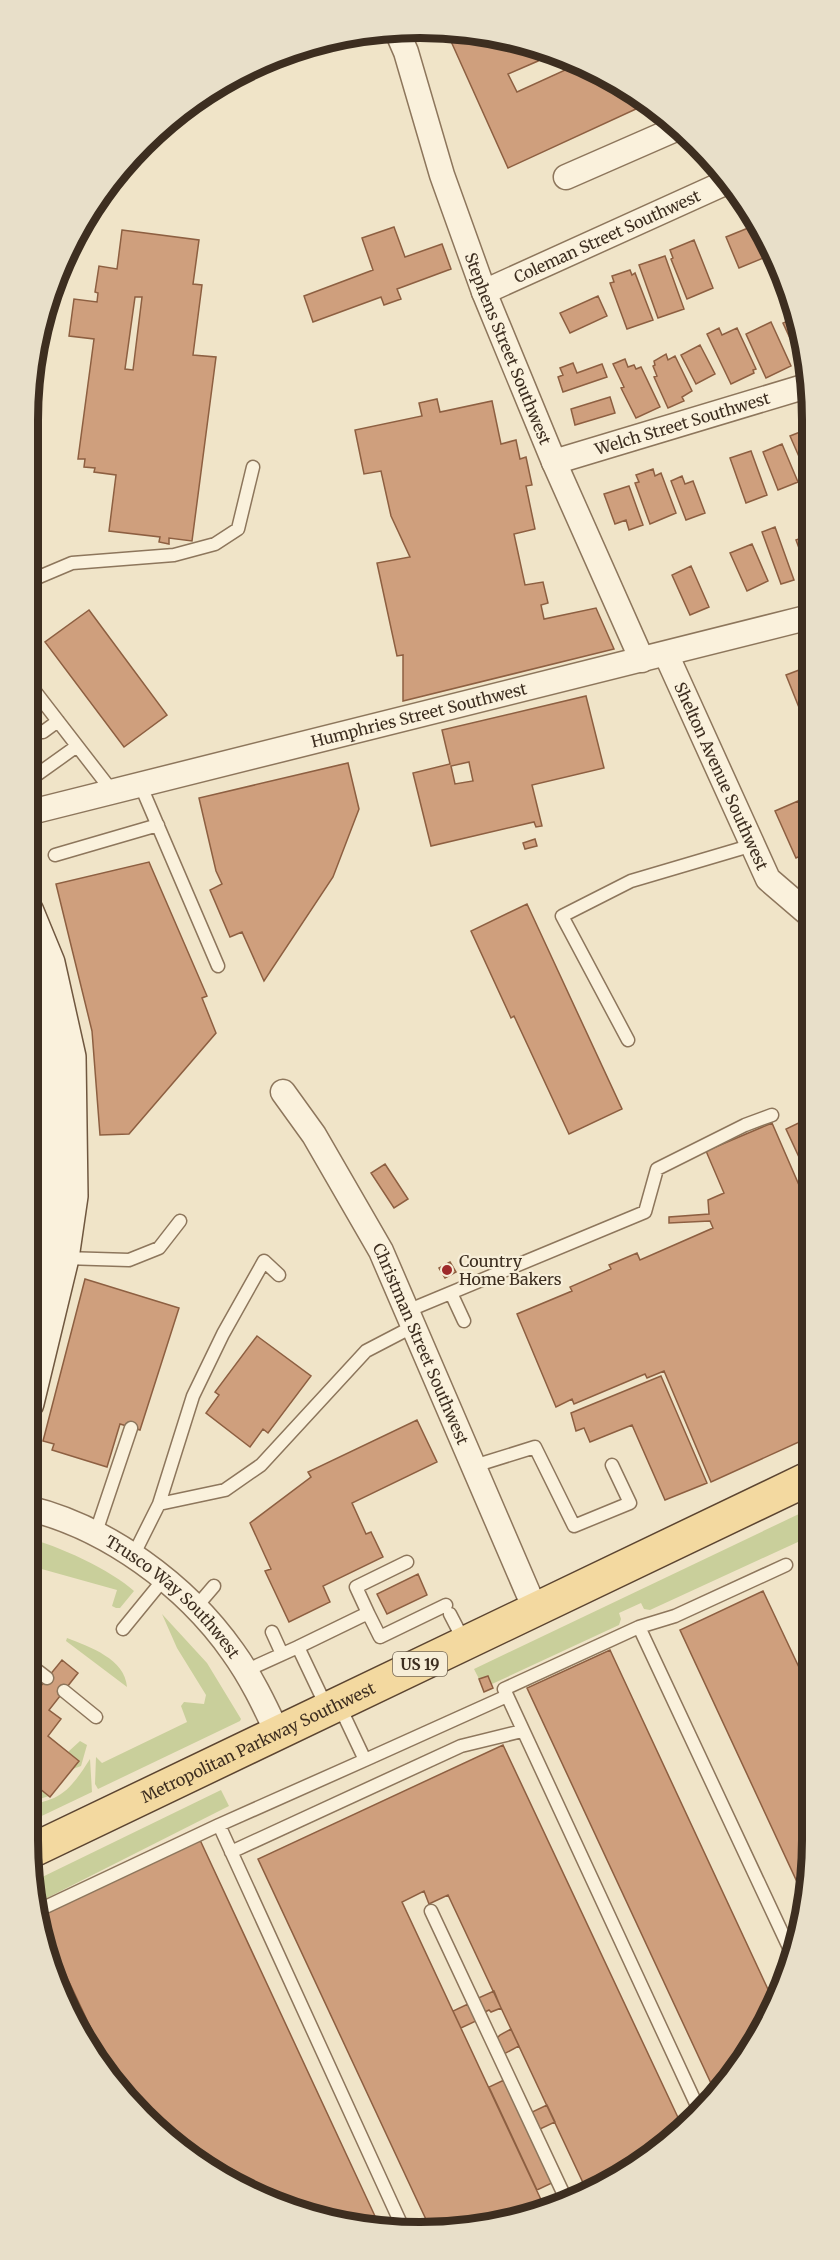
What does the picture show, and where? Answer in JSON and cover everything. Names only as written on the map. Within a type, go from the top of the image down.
[{"type":"main road","points":[[38,939],[48,963],[69,1057],[71,1196],[49,1257],[38,1330]]},
{"type":"main road","points":[[38,1058],[43,1110],[49,1257],[38,1274]]},
{"type":"main road","name":"Metropolitan Parkway Southwest","points":[[38,1848],[332,1706],[454,1621],[535,1609],[802,1482]]},
{"type":"street","name":"Stephens Street Southwest","points":[[400,38],[442,175],[484,292],[554,462],[642,660]]},
{"type":"street","points":[[566,177],[671,131]]},
{"type":"street","name":"Coleman Street Southwest","points":[[484,292],[721,185]]},
{"type":"street","name":"Welch Street Southwest","points":[[554,462],[801,388]]},
{"type":"street","name":"Humphries Street Southwest","points":[[38,810],[802,619]]},
{"type":"street","name":"Shelton Avenue Southwest","points":[[666,654],[768,879],[800,894]]},
{"type":"street","name":"Christman Street Southwest","points":[[283,1092],[314,1135],[381,1251],[535,1609]]},
{"type":"street","name":"Trusco Way Southwest","points":[[38,1512],[81,1527],[133,1556],[196,1607],[232,1651],[245,1671],[257,1690],[277,1732]]},
{"type":"lane","points":[[38,577],[72,563],[174,555],[215,544],[238,529],[253,467]]},
{"type":"lane","points":[[38,696],[112,792]]},
{"type":"lane","points":[[43,732],[58,721]]},
{"type":"lane","points":[[38,774],[77,746]]},
{"type":"lane","points":[[140,784],[218,966]]},
{"type":"lane","points":[[55,855],[158,825]]},
{"type":"lane","points":[[628,1040],[562,916],[632,881],[753,845]]},
{"type":"lane","points":[[159,1504],[225,1490],[261,1465],[366,1351],[410,1319],[451,1293],[645,1212],[657,1169],[745,1125],[772,1115]]},
{"type":"lane","points":[[49,1257],[129,1260],[159,1248],[180,1221]]},
{"type":"lane","points":[[133,1556],[159,1504],[194,1396],[223,1334],[264,1261],[279,1275]]},
{"type":"lane","points":[[451,1293],[464,1321]]},
{"type":"lane","points":[[95,1535],[130,1428]]},
{"type":"lane","points":[[474,1467],[535,1447],[574,1526],[630,1503],[612,1465]]},
{"type":"lane","points":[[407,1563],[356,1587],[380,1637],[454,1621]]},
{"type":"lane","points":[[696,2104],[504,1689],[639,1627],[675,1616],[786,1565]]},
{"type":"lane","points":[[123,1629],[163,1580]]},
{"type":"lane","points":[[196,1607],[214,1586]]},
{"type":"lane","points":[[245,1671],[368,1613]]},
{"type":"lane","points":[[639,1627],[787,1944]]},
{"type":"lane","points":[[272,1632],[282,1654]]},
{"type":"lane","points":[[298,1647],[365,1760]]},
{"type":"lane","points":[[38,1671],[47,1678]]},
{"type":"lane","points":[[64,1691],[96,1718]]},
{"type":"lane","points":[[44,1908],[219,1825],[507,1696]]},
{"type":"lane","points":[[231,1852],[461,1746],[522,1731]]},
{"type":"lane","points":[[219,1825],[400,2222]]},
{"type":"lane","points":[[431,1911],[564,2194]]},
{"type":"green space","points":[[801,1513],[802,1540],[650,1610],[644,1609],[641,1603],[619,1613],[621,1619],[619,1625],[492,1684],[488,1676],[479,1679],[474,1669]]},
{"type":"green space","points":[[38,1541],[83,1559],[125,1583],[134,1591],[120,1608],[112,1606],[117,1590],[38,1568]]},
{"type":"green space","points":[[162,1614],[207,1663],[241,1719],[98,1789],[95,1784],[96,1757],[102,1763],[187,1722],[181,1706],[184,1702],[204,1704],[206,1695],[177,1648]]},
{"type":"green space","points":[[67,1638],[105,1655],[120,1669],[127,1687],[66,1641]]},
{"type":"green space","points":[[80,1741],[87,1745],[81,1766],[73,1769],[79,1761],[68,1752]]},
{"type":"green space","points":[[90,1759],[92,1792],[38,1818],[38,1804],[60,1795],[75,1781]]},
{"type":"green space","points":[[38,1787],[49,1796],[38,1800]]},
{"type":"green space","points":[[221,1790],[229,1806],[43,1900],[40,1878]]},
{"type":"building","points":[[450,39],[495,45],[536,56],[538,61],[508,74],[517,92],[569,68],[611,89],[640,107],[508,168]]},
{"type":"building","points":[[394,227],[405,257],[442,244],[451,269],[397,289],[401,299],[384,305],[381,297],[313,322],[304,296],[373,270],[362,238]]},
{"type":"building","points":[[750,227],[766,257],[739,268],[726,237]]},
{"type":"building","points":[[122,230],[199,240],[193,284],[202,285],[193,355],[216,357],[192,541],[169,538],[169,544],[159,542],[160,537],[109,531],[116,475],[94,472],[95,468],[84,467],[85,459],[78,459],[94,339],[69,336],[74,299],[97,302],[98,293],[95,292],[99,266],[117,269]],"holes":[[[135,297],[142,297],[133,370],[125,369]]]},
{"type":"building","points":[[694,240],[713,288],[687,299],[671,259],[673,258],[670,250]]},
{"type":"building","points":[[665,256],[684,309],[658,318],[639,265]]},
{"type":"building","points":[[630,270],[632,275],[635,273],[653,320],[627,329],[610,283],[614,282],[612,276]]},
{"type":"building","points":[[598,296],[607,316],[570,333],[560,313]]},
{"type":"building","points":[[789,320],[796,351],[783,323]]},
{"type":"building","points":[[771,322],[791,366],[766,378],[746,334]]},
{"type":"building","points":[[719,328],[722,335],[737,328],[756,369],[753,370],[754,373],[731,384],[707,334]]},
{"type":"building","points":[[700,345],[715,374],[696,384],[681,355]]},
{"type":"building","points":[[666,354],[668,360],[675,356],[692,391],[682,397],[684,401],[668,408],[654,377],[657,376],[653,366],[654,361]]},
{"type":"building","points":[[625,359],[628,367],[634,365],[636,369],[641,367],[660,407],[636,418],[621,388],[624,387],[613,364]]},
{"type":"building","points":[[573,363],[577,373],[602,364],[607,377],[563,392],[558,377],[563,375],[560,368]]},
{"type":"building","points":[[610,397],[615,413],[575,425],[571,409]]},
{"type":"building","points":[[437,399],[440,412],[492,401],[501,444],[516,440],[520,459],[526,457],[532,485],[526,486],[535,529],[514,534],[525,585],[543,582],[548,603],[541,605],[544,619],[596,608],[614,649],[403,701],[403,655],[397,656],[377,563],[410,557],[391,516],[381,471],[364,474],[355,430],[422,416],[419,403]]},
{"type":"building","points":[[802,431],[802,464],[790,436]]},
{"type":"building","points":[[782,444],[798,482],[778,490],[763,452]]},
{"type":"building","points":[[751,451],[767,495],[746,503],[730,458]]},
{"type":"building","points":[[653,469],[655,476],[661,473],[676,513],[650,524],[635,483],[639,482],[636,475]]},
{"type":"building","points":[[682,476],[685,484],[693,481],[705,513],[686,520],[671,481]]},
{"type":"building","points":[[629,486],[643,525],[629,530],[626,520],[615,524],[604,494]]},
{"type":"building","points":[[775,527],[794,580],[781,584],[762,532]]},
{"type":"building","points":[[802,538],[802,556],[796,540]]},
{"type":"building","points":[[752,544],[768,581],[747,591],[730,553]]},
{"type":"building","points":[[691,566],[709,607],[690,615],[672,575]]},
{"type":"building","points":[[89,610],[167,715],[124,747],[45,642]]},
{"type":"building","points":[[802,669],[802,715],[786,675]]},
{"type":"building","points":[[586,696],[604,768],[532,785],[542,826],[536,827],[534,822],[431,846],[413,773],[450,764],[442,730]],"holes":[[[469,762],[473,781],[455,784],[451,766]]]},
{"type":"building","points":[[348,763],[359,809],[333,877],[264,981],[242,932],[230,937],[210,890],[222,884],[216,871],[199,798]]},
{"type":"building","points":[[798,801],[802,809],[802,855],[796,858],[775,811]]},
{"type":"building","points":[[535,839],[537,846],[525,849],[523,843]]},
{"type":"building","points":[[149,862],[207,996],[202,998],[216,1033],[129,1134],[100,1135],[92,1031],[56,884]]},
{"type":"building","points":[[527,904],[622,1109],[569,1134],[514,1016],[511,1018],[471,931]]},
{"type":"building","points":[[802,1121],[802,1164],[786,1129]]},
{"type":"building","points":[[772,1123],[802,1192],[802,1441],[711,1482],[664,1371],[647,1378],[645,1374],[574,1404],[572,1399],[556,1407],[517,1314],[572,1291],[570,1287],[611,1269],[609,1265],[637,1253],[640,1260],[713,1228],[710,1221],[669,1223],[669,1217],[709,1214],[708,1200],[724,1193],[706,1151]]},
{"type":"building","points":[[385,1164],[408,1199],[394,1208],[371,1173]]},
{"type":"building","name":"Country Home Bakers","points":[[450,1262],[456,1272],[445,1278],[439,1268]]},
{"type":"building","points":[[85,1279],[179,1308],[140,1430],[120,1424],[107,1467],[52,1450],[54,1444],[43,1441]]},
{"type":"building","points":[[257,1336],[311,1376],[268,1433],[263,1429],[250,1447],[206,1413],[219,1395],[215,1392]]},
{"type":"building","points":[[661,1376],[707,1483],[665,1500],[632,1425],[590,1442],[584,1428],[576,1431],[571,1413]]},
{"type":"building","points":[[417,1420],[437,1462],[352,1503],[366,1534],[371,1532],[383,1557],[323,1586],[330,1602],[289,1622],[265,1571],[271,1569],[250,1523],[311,1477],[308,1472]]},
{"type":"building","points":[[418,1574],[427,1595],[387,1614],[377,1594]]},
{"type":"building","points":[[763,1591],[802,1674],[802,1865],[799,1887],[680,1630]]},
{"type":"building","points":[[610,1650],[770,1993],[738,2053],[712,2086],[527,1688]]},
{"type":"building","points":[[62,1660],[78,1673],[49,1710],[61,1719],[48,1736],[79,1761],[50,1797],[38,1787],[38,1689]]},
{"type":"building","points":[[488,1676],[493,1688],[484,1692],[479,1679]]},
{"type":"building","points":[[503,1745],[679,2121],[633,2158],[584,2185],[448,1895],[429,1904],[424,1891],[402,1902],[542,2202],[495,2215],[445,2222],[427,2222],[258,1859]]},
{"type":"building","points":[[200,1840],[377,2220],[345,2215],[297,2202],[251,2183],[207,2158],[168,2128],[132,2092],[103,2054],[54,1951],[45,1914]]},
{"type":"building","points":[[494,1991],[501,2008],[483,2013],[476,1999]]},
{"type":"building","points":[[468,2004],[476,2021],[461,2028],[453,2011]]},
{"type":"building","points":[[511,2029],[519,2046],[502,2055],[495,2040]]},
{"type":"building","points":[[504,2080],[552,2183],[537,2190],[489,2087]]},
{"type":"building","points":[[547,2105],[555,2122],[538,2130],[530,2113]]},
{"type":"place","name":"Country Home Bakers","points":[[447,1270]]}]
